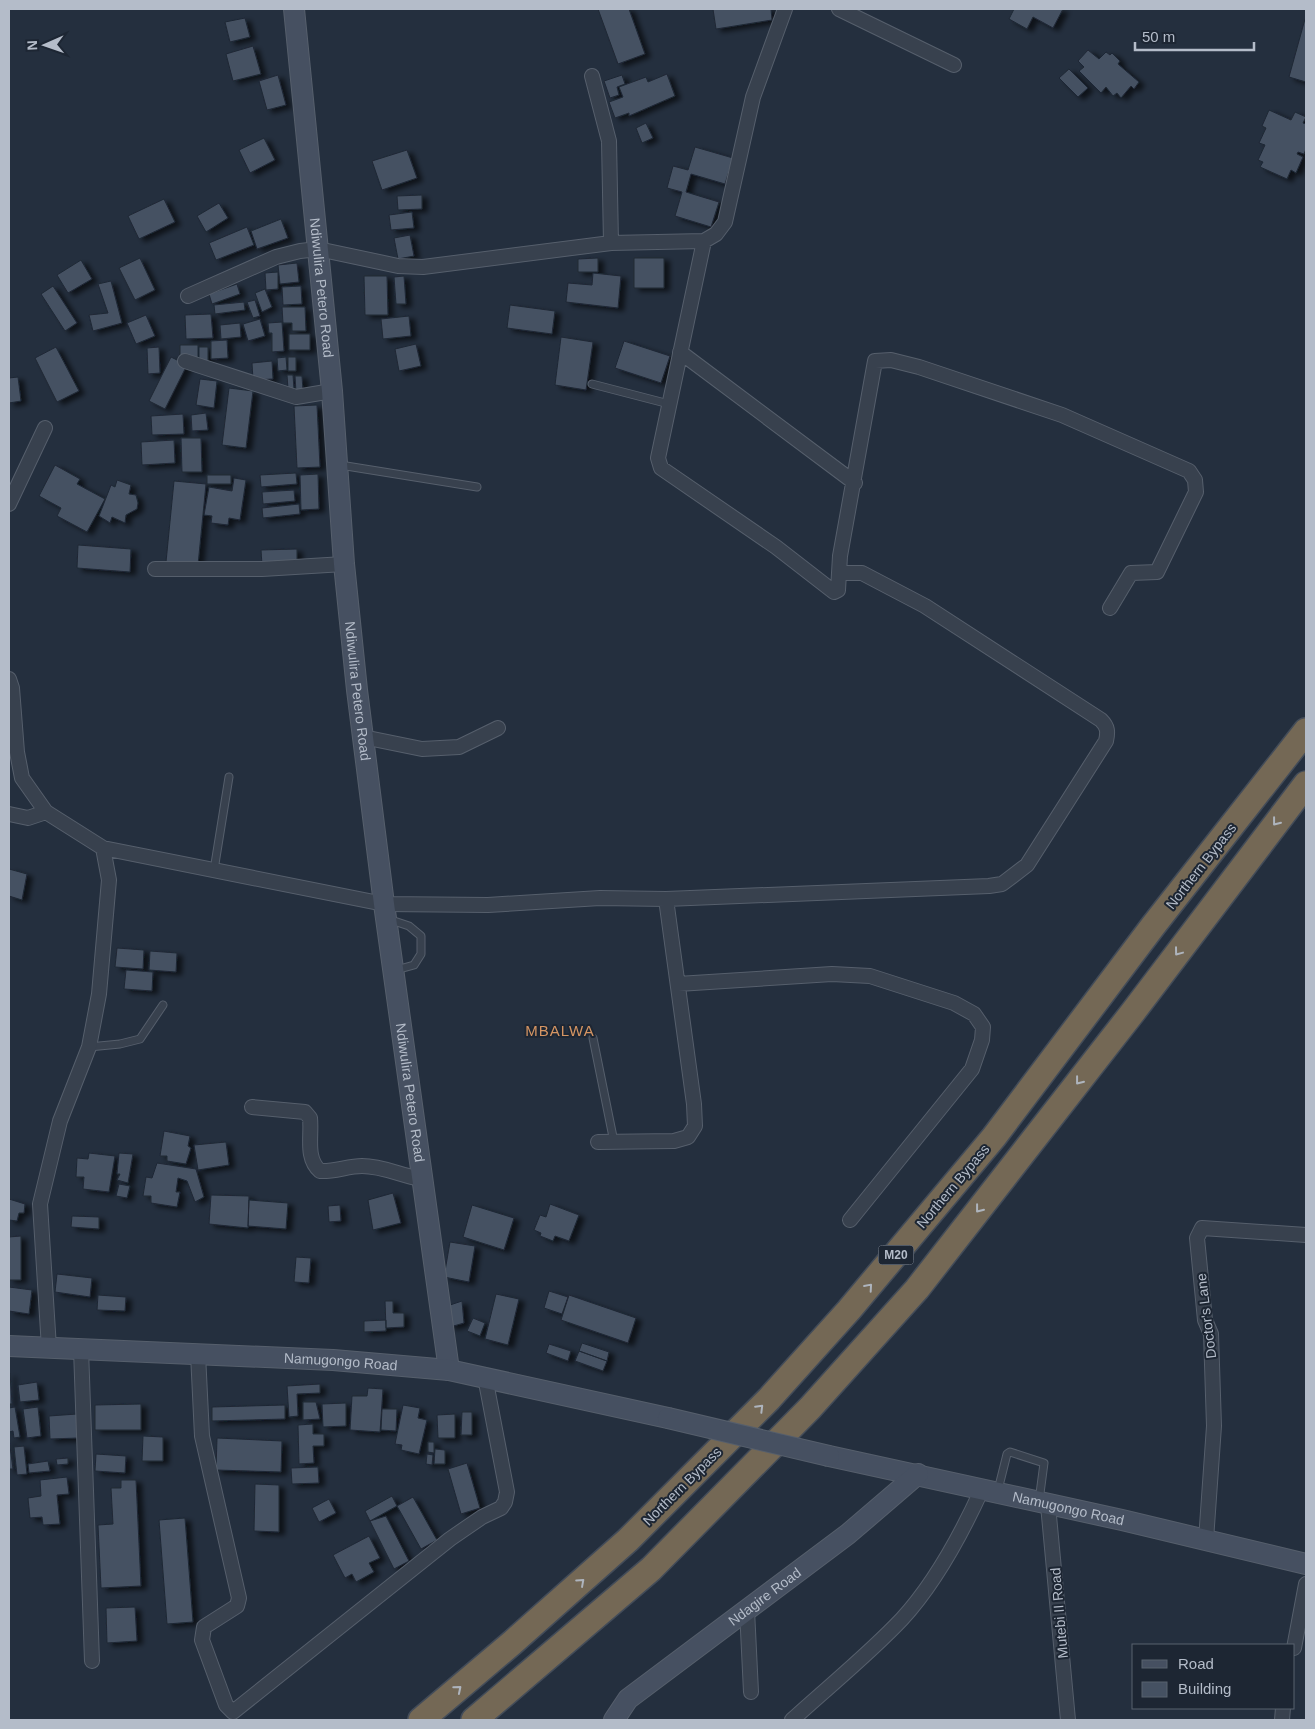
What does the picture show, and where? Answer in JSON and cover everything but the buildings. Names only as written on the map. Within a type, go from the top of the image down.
[{"type":"highway","name":"Northern Bypass","points":[[421,1720],[512,1643],[628,1540],[768,1399],[849,1310],[994,1137],[1147,934],[1306,731]]},
{"type":"highway","name":"M20","points":[[474,1720],[651,1569],[810,1408],[903,1304],[1134,1012],[1306,784]]},
{"type":"street","name":"Ndiwulira Petero Road","points":[[294,9],[332,391],[344,564],[363,737],[393,971],[449,1370]]},
{"type":"street","points":[[188,296],[276,257],[318,249],[398,266],[423,266],[611,243],[704,241],[716,234],[725,222],[753,97],[785,9]]},
{"type":"street","points":[[839,9],[954,65]]},
{"type":"street","points":[[592,76],[610,141],[611,243]]},
{"type":"street","points":[[704,241],[658,458],[661,468],[782,552],[834,592],[838,590],[840,556],[855,483],[875,361],[883,360],[919,367],[1062,415],[1188,471],[1195,480],[1196,492],[1157,572],[1131,573],[1110,608]]},
{"type":"street","points":[[680,352],[855,483]]},
{"type":"street","points":[[185,361],[296,397],[332,391]]},
{"type":"street","points":[[9,504],[45,428]]},
{"type":"street","points":[[155,569],[262,569],[344,564]]},
{"type":"street","points":[[9,679],[12,688],[17,752],[22,778],[46,812],[103,848],[214,870],[385,911],[600,898],[666,899],[1002,884],[1028,866],[1106,741],[1107,726],[1101,720],[925,606],[862,573],[840,573]]},
{"type":"street","points":[[363,737],[422,749],[459,746],[498,728]]},
{"type":"street","points":[[9,814],[28,818],[46,812]]},
{"type":"street","points":[[49,1348],[40,1204],[60,1121],[89,1047],[99,994],[109,880],[103,848]]},
{"type":"street","points":[[598,1142],[674,1140],[688,1137],[695,1126],[666,899]]},
{"type":"street","points":[[678,984],[832,974],[870,976],[954,1003],[974,1014],[984,1027],[982,1040],[972,1069],[850,1220]]},
{"type":"street","points":[[252,1107],[304,1112],[310,1118],[310,1147],[314,1166],[320,1172],[361,1166],[390,1168],[405,1176],[422,1179]]},
{"type":"street","name":"Doctor's Lane","points":[[1206,1540],[1214,1426],[1211,1334],[1205,1320],[1197,1238],[1202,1228],[1306,1235]]},
{"type":"street","name":"Namugongo Road","points":[[9,1346],[333,1360],[449,1370],[668,1418],[829,1456],[918,1474],[1306,1564]]},
{"type":"street","points":[[82,1349],[92,1662]]},
{"type":"street","points":[[198,1354],[202,1436],[239,1598],[237,1606],[204,1627],[202,1640],[226,1706],[233,1712],[450,1539],[482,1517],[501,1508],[505,1502],[507,1492],[486,1377]]},
{"type":"street","name":"Ndagire Road","points":[[614,1720],[628,1699],[848,1534],[918,1474]]},
{"type":"street","points":[[792,1720],[901,1619],[930,1584],[966,1524],[990,1491]]},
{"type":"street","name":"Mutebi II Road","points":[[1043,1504],[1068,1720]]},
{"type":"street","points":[[1295,1644],[1306,1584]]},
{"type":"street","points":[[747,1610],[751,1692]]},
{"type":"lane","points":[[592,384],[669,404]]},
{"type":"lane","points":[[337,464],[477,487]]},
{"type":"lane","points":[[214,870],[230,777]]},
{"type":"lane","points":[[385,911],[410,926],[421,936],[421,954],[414,964],[393,971]]},
{"type":"lane","points":[[89,1047],[140,1039],[163,1005]]},
{"type":"lane","points":[[593,1038],[614,1142]]},
{"type":"lane","points":[[990,1491],[1007,1454],[1010,1452],[1044,1463],[1043,1504]]},
{"type":"district","name":"MBALWA","points":[[560,1030]]}]
